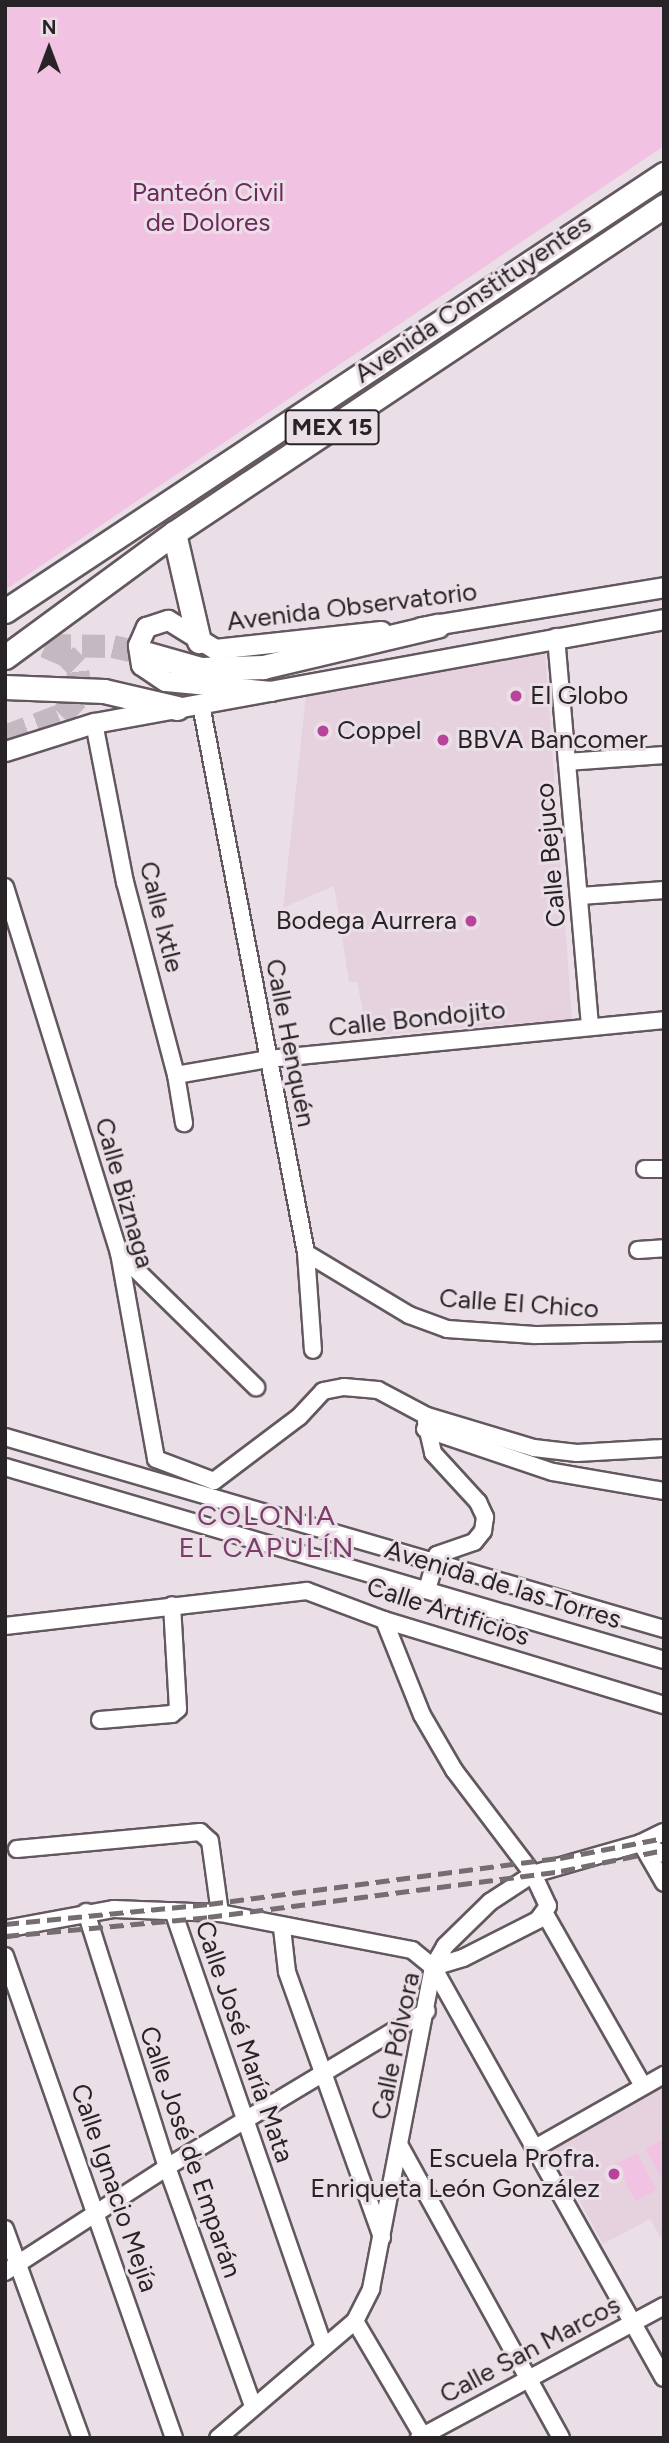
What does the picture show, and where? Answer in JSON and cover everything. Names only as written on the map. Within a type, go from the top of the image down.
[{"type":"highway","name":"Avenida Constituyentes","points":[[5,611],[664,174]]},
{"type":"highway","name":"Avenida Constituyentes","points":[[5,657],[174,533],[664,206]]},
{"type":"highway","points":[[174,533],[199,640]]},
{"type":"highway","points":[[148,654],[201,669],[263,667],[437,626]]},
{"type":"highway","points":[[5,687],[104,691],[177,708]]},
{"type":"main road","name":"Avenida Observatorio","points":[[271,691],[165,681],[139,659],[146,627],[160,620],[175,621],[215,649],[236,650],[437,626],[664,587]]},
{"type":"main road","name":"Avenida Observatorio","points":[[5,751],[93,723],[664,619]]},
{"type":"street","name":"Calle Bejuco","points":[[556,637],[581,896],[590,1026]]},
{"type":"street","name":"Calle Henquén","points":[[201,705],[306,1253],[313,1350]]},
{"type":"street","name":"Calle Ixtle","points":[[93,723],[125,882],[176,1074],[184,1123]]},
{"type":"street","points":[[566,762],[664,755]]},
{"type":"street","name":"Calle Biznaga","points":[[5,887],[119,1253],[156,1459],[214,1481],[299,1417],[323,1391],[371,1389],[426,1422]]},
{"type":"street","points":[[581,896],[664,890]]},
{"type":"street","name":"Calle Bondojito","points":[[176,1074],[268,1059],[664,1020]]},
{"type":"street","points":[[645,1169],[664,1168]]},
{"type":"street","points":[[638,1250],[664,1248]]},
{"type":"street","points":[[119,1253],[256,1387]]},
{"type":"street","name":"Calle El Chico","points":[[306,1253],[409,1315],[447,1329],[535,1335],[664,1332]]},
{"type":"street","points":[[426,1422],[555,1452],[664,1448]]},
{"type":"street","points":[[426,1422],[553,1472],[664,1491]]},
{"type":"street","points":[[426,1422],[433,1453],[478,1502],[485,1517],[483,1531],[474,1542],[440,1553],[428,1587]]},
{"type":"street","name":"Avenida de las Torres","points":[[5,1437],[664,1629]]},
{"type":"street","name":"Avenida de las Torres","points":[[5,1466],[428,1587],[664,1660]]},
{"type":"street","name":"Calle Artificios","points":[[5,1626],[307,1591],[384,1620],[664,1705]]},
{"type":"street","points":[[100,1720],[172,1714],[178,1709],[172,1605]]},
{"type":"street","points":[[384,1620],[422,1715],[454,1769],[533,1874],[548,1906],[545,1914],[643,2086]]},
{"type":"street","points":[[18,1849],[200,1832],[210,1841],[220,1913]]},
{"type":"street","points":[[433,1968],[463,1927],[533,1874],[641,1843],[664,1832]]},
{"type":"street","points":[[641,1843],[664,1854]]},
{"type":"street","points":[[641,1843],[664,1883]]},
{"type":"street","name":"Calle José María Mata","points":[[173,1911],[243,2121],[324,2347]]},
{"type":"street","points":[[5,1929],[86,1912],[220,1913],[282,1928],[412,1950],[433,1968],[537,2147],[664,2378]]},
{"type":"street","name":"Calle José de Emparán","points":[[86,1912],[167,2167],[253,2406]]},
{"type":"street","name":"Calle Pólvora","points":[[218,2438],[355,2321],[371,2289],[383,2241],[433,1968],[463,1958],[545,1914]]},
{"type":"street","points":[[282,1928],[287,1972],[383,2241]]},
{"type":"street","name":"Calle Ignacio Mejía","points":[[5,1956],[98,2214],[174,2438]]},
{"type":"street","points":[[12,2268],[167,2167],[427,2011]]},
{"type":"street","points":[[537,2147],[664,2075]]},
{"type":"street","points":[[400,2146],[526,2379],[561,2438]]},
{"type":"street","points":[[5,2229],[12,2268],[81,2438]]},
{"type":"street","name":"Calle San Marcos","points":[[422,2437],[664,2306]]},
{"type":"street","points":[[355,2321],[422,2437]]},
{"type":"shaded area","points":[[545,651],[572,1019],[368,1036],[357,982],[349,982],[334,886],[283,908],[306,695]]},
{"type":"shaded area","name":"Escuela Profra. Enriqueta León González","points":[[664,2087],[664,2244],[650,2219],[603,2244],[551,2148]]},
{"type":"green space","name":"Panteón Civil de Dolores","points":[[5,5],[664,5],[664,146],[5,590]]},
{"type":"green space","points":[[664,2139],[664,2183],[645,2148]]},
{"type":"green space","points":[[637,2153],[657,2190],[636,2201],[616,2164]]},
{"type":"tunnel","points":[[5,736],[61,715],[81,694],[77,666],[66,655],[43,645]]},
{"type":"tunnel","points":[[48,645],[113,646],[148,654]]},
{"type":"railway","points":[[5,1924],[209,1904],[560,1858],[664,1838]]},
{"type":"railway","points":[[5,1936],[208,1917],[561,1871],[664,1850]]},
{"type":"place","name":"El Globo","points":[[516,696]]},
{"type":"place","name":"Coppel","points":[[323,731]]},
{"type":"place","name":"BBVA Bancomer","points":[[443,740]]},
{"type":"place","name":"Bodega Aurrera","points":[[471,921]]},
{"type":"place","name":"Escuela Profra. Enriqueta León González","points":[[614,2174]]},
{"type":"district","name":"COLONIA EL CAPULÍN","points":[[267,1531]]}]
